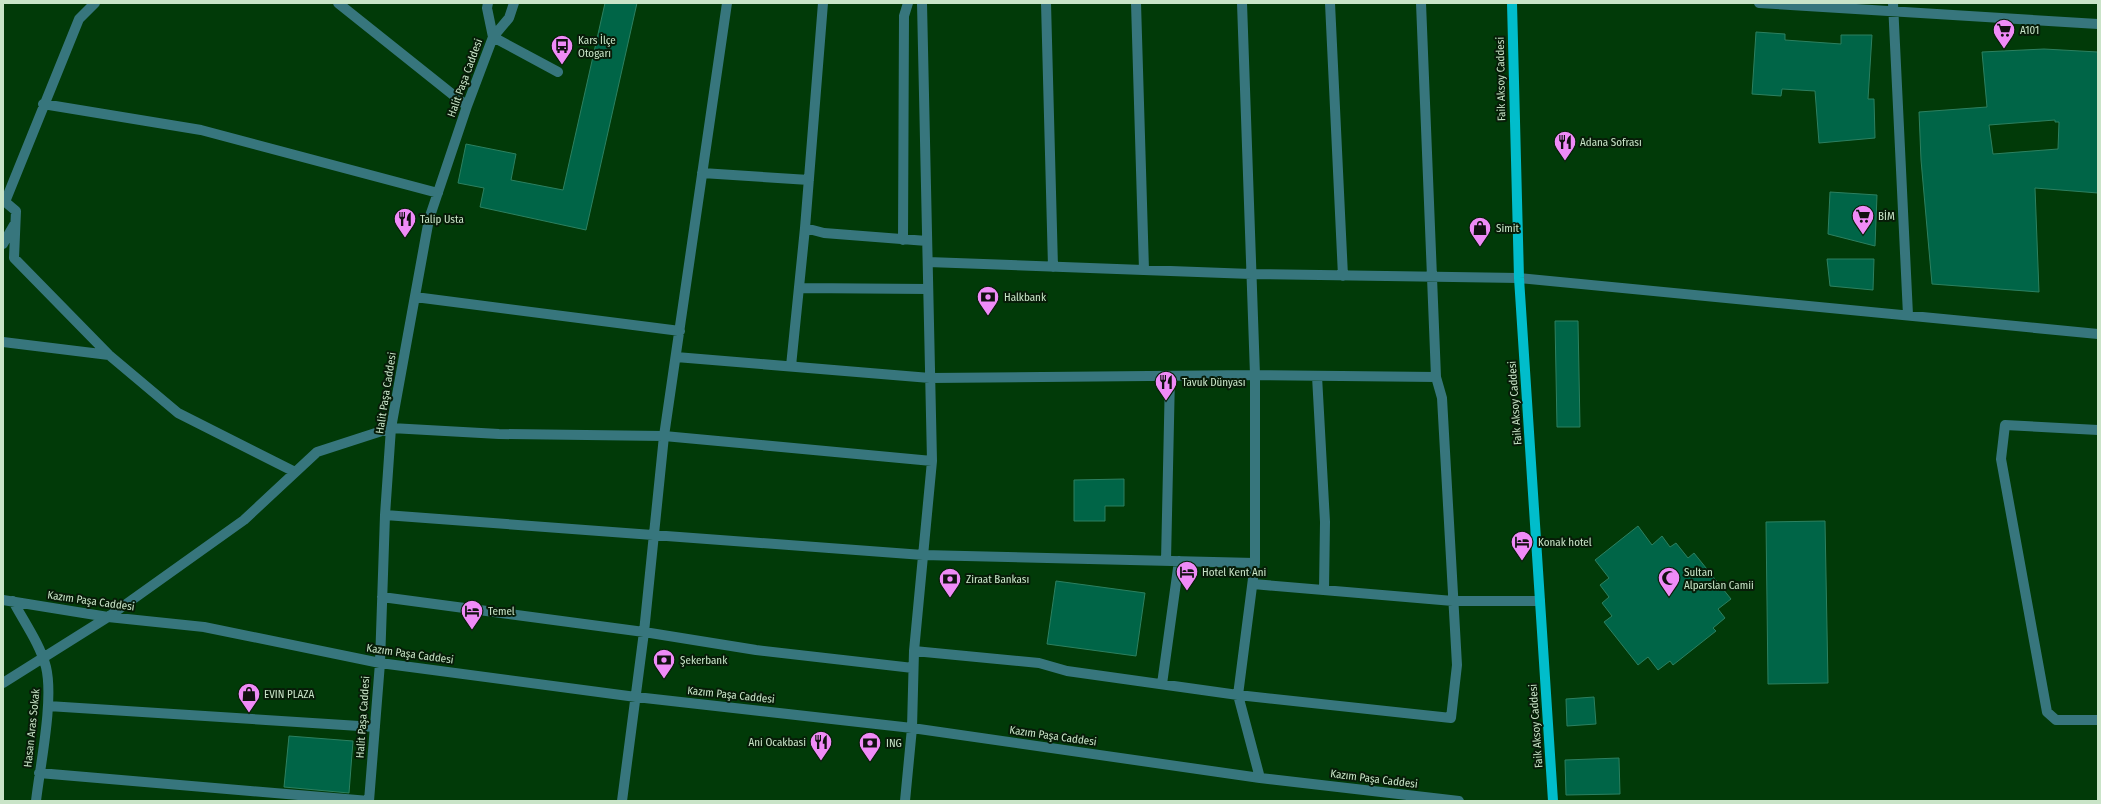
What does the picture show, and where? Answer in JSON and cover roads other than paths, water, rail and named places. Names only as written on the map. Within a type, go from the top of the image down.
[{"type":"main road","name":"Faik Aksoy Caddesi","points":[[1512,3],[1519,278],[1553,801]]},
{"type":"street","points":[[95,3],[79,19],[4,201],[16,211],[14,258],[109,355],[178,413],[295,472]]},
{"type":"street","points":[[338,3],[467,106]]},
{"type":"street","name":"Halit Paşa Caddesi","points":[[369,801],[380,663],[385,514],[391,428],[429,219],[467,106],[493,37],[487,8],[488,3]]},
{"type":"street","points":[[514,3],[509,18],[493,37],[558,72]]},
{"type":"street","points":[[622,801],[644,632],[664,436],[727,3]]},
{"type":"street","points":[[791,366],[805,228],[823,3]]},
{"type":"street","points":[[904,240],[904,16],[908,3]]},
{"type":"street","points":[[905,801],[912,728],[912,668],[932,461],[922,3]]},
{"type":"street","points":[[1046,3],[1052,267]]},
{"type":"street","points":[[1136,3],[1144,270]]},
{"type":"street","points":[[1242,3],[1255,375],[1255,563],[1238,696],[1260,778]]},
{"type":"street","points":[[1330,3],[1343,276]]},
{"type":"street","points":[[914,651],[1039,663],[1067,670],[1238,696],[1451,718],[1457,665],[1442,398],[1436,377],[1421,3]]},
{"type":"street","points":[[1759,3],[1893,7],[2098,24]]},
{"type":"street","points":[[1893,7],[1908,316]]},
{"type":"street","points":[[43,104],[201,130],[438,193]]},
{"type":"street","points":[[702,173],[809,180]]},
{"type":"street","points":[[3,244],[15,223]]},
{"type":"street","points":[[805,228],[824,233],[927,241]]},
{"type":"street","points":[[928,262],[1251,274],[1519,278],[2098,334]]},
{"type":"street","points":[[799,288],[928,289]]},
{"type":"street","points":[[415,297],[680,331]]},
{"type":"street","points":[[3,342],[109,355]]},
{"type":"street","points":[[676,357],[930,378],[1255,375],[1436,377]]},
{"type":"street","points":[[1166,561],[1170,376]]},
{"type":"street","points":[[1317,376],[1325,522],[1324,589]]},
{"type":"street","points":[[2098,430],[2005,425],[2001,459],[2047,712],[2056,720],[2098,720]]},
{"type":"street","points":[[3,683],[108,617],[244,520],[317,452],[391,428],[499,434],[664,436],[932,461]]},
{"type":"street","points":[[385,514],[923,555],[1255,563]]},
{"type":"street","points":[[1162,684],[1179,561]]},
{"type":"street","points":[[1253,584],[1453,601],[1540,601]]},
{"type":"street","points":[[382,597],[644,632],[756,650],[912,668]]},
{"type":"street","name":"Kazım Paşa Caddesi","points":[[8,600],[108,617],[204,628],[380,663],[636,697],[912,728],[1260,778],[1459,801]]},
{"type":"street","name":"Hasan Aras Sokak","points":[[8,600],[43,659],[48,677],[48,706],[36,801]]},
{"type":"street","points":[[48,706],[375,727]]},
{"type":"street","points":[[39,772],[369,801]]},
{"type":"place","name":"A101","points":[[2004,50]]},
{"type":"place","name":"Kars İlçe Otogarı","points":[[562,66]]},
{"type":"place","name":"Adana Sofrası","points":[[1565,162]]},
{"type":"place","name":"BİM","points":[[1863,236]]},
{"type":"place","name":"Talip Usta","points":[[405,238]]},
{"type":"place","name":"Simit","points":[[1480,248]]},
{"type":"place","name":"Halkbank","points":[[988,316]]},
{"type":"place","name":"Tavuk Dünyası","points":[[1166,402]]},
{"type":"place","name":"Konak hotel","points":[[1522,562]]},
{"type":"place","name":"Hotel Kent Ani","points":[[1187,592]]},
{"type":"place","name":"Ziraat Bankası","points":[[950,598]]},
{"type":"place","name":"Sultan Alparslan Camii","points":[[1669,598]]},
{"type":"place","name":"Temel","points":[[472,630]]},
{"type":"place","name":"Şekerbank","points":[[664,680]]},
{"type":"place","name":"EVIN PLAZA","points":[[249,714]]},
{"type":"place","name":"Ani Ocakbasi","points":[[821,762]]},
{"type":"place","name":"ING","points":[[870,762]]}]
